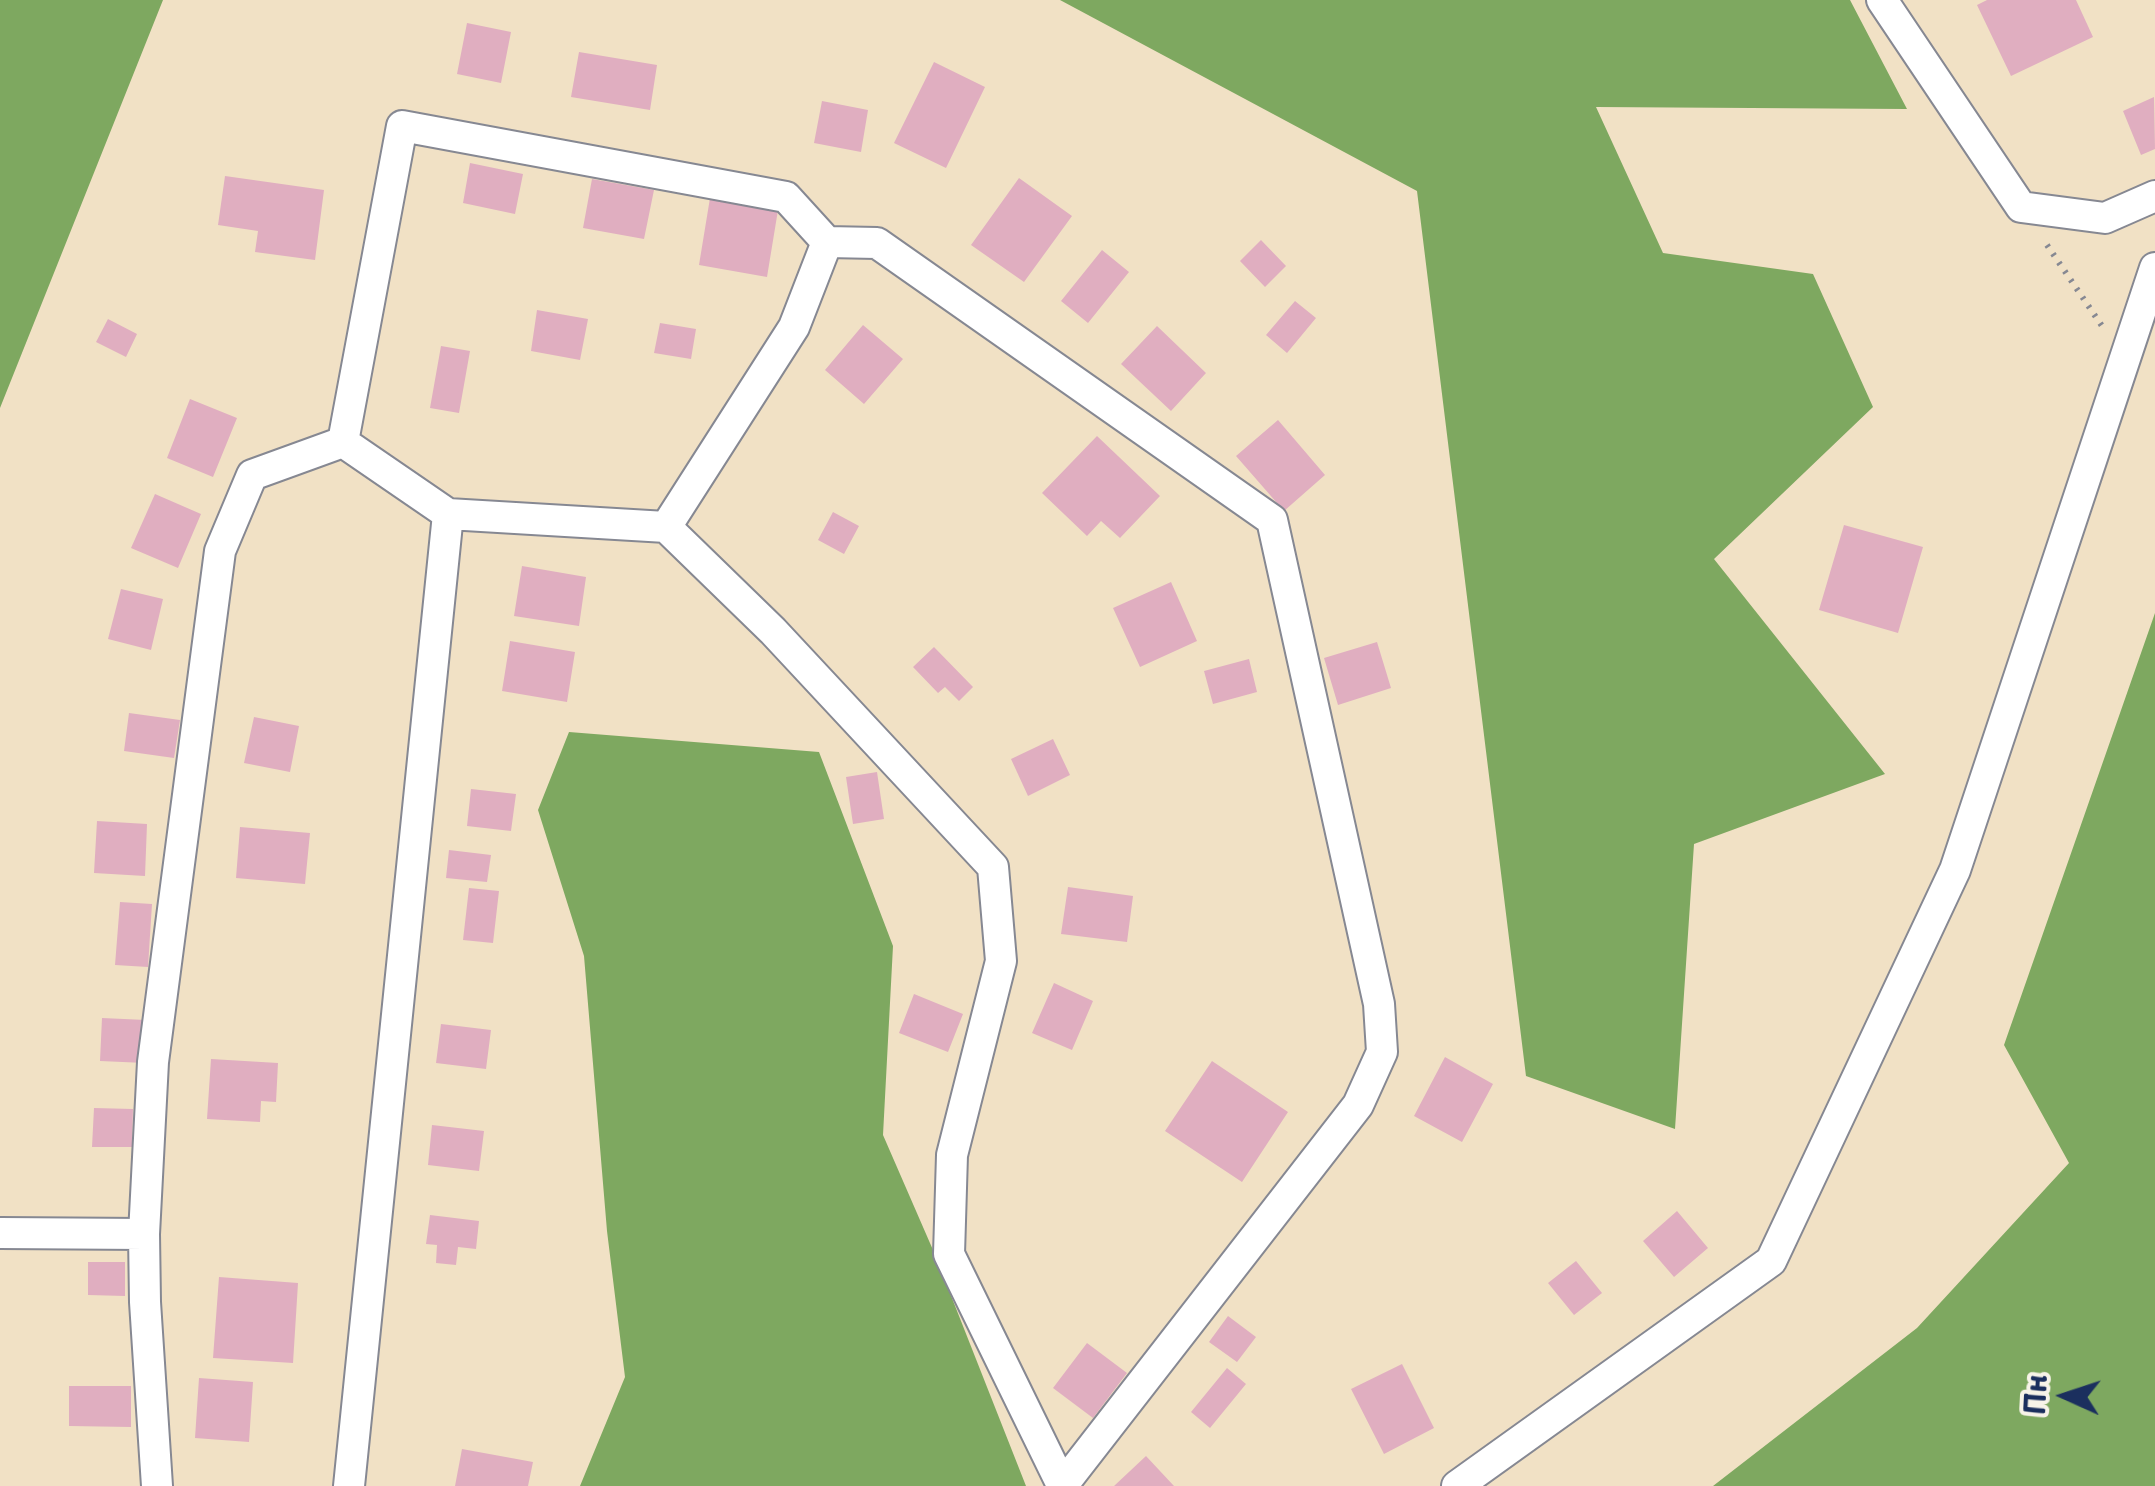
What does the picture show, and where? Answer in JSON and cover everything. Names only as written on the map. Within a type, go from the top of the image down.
[{"type":"street","points":[[1882,0],[2021,207],[2105,218],[2155,196]]},
{"type":"street","points":[[402,126],[786,197],[828,242],[878,243],[1272,520],[1378,1004],[1382,1052],[1358,1105],[1062,1486],[949,1254],[952,1156],[1002,961],[993,867],[773,631],[666,527],[448,514],[343,442],[402,126]]},
{"type":"street","points":[[666,527],[794,327],[828,242]]},
{"type":"street","points":[[1457,1486],[1771,1261],[1954,870],[2155,268]]},
{"type":"street","points":[[157,1486],[144,1302],[152,1062],[220,552],[252,475],[343,442]]},
{"type":"street","points":[[349,1486],[448,514]]},
{"type":"street","points":[[0,1232],[144,1234]]},
{"type":"path","points":[[2021,207],[2125,360]]},
{"type":"green space","points":[[0,0],[163,0],[0,408]]},
{"type":"green space","points":[[1060,0],[1850,0],[1907,109],[1596,107],[1663,253],[1813,274],[1873,407],[1714,559],[1885,774],[1694,844],[1675,1129],[1526,1076],[1417,191]]},
{"type":"green space","points":[[2155,613],[2155,1486],[1713,1486],[1917,1328],[2069,1163],[2004,1045]]},
{"type":"green space","points":[[569,732],[819,752],[893,946],[883,1135],[1026,1486],[580,1486],[625,1377],[607,1231],[584,956],[538,810]]},
{"type":"building","points":[[1987,0],[2076,0],[2093,37],[2011,76],[1977,5]]},
{"type":"building","points":[[467,23],[511,32],[501,83],[457,74]]},
{"type":"building","points":[[579,52],[657,65],[650,110],[571,97]]},
{"type":"building","points":[[934,62],[985,87],[946,168],[894,143]]},
{"type":"building","points":[[2154,97],[2155,149],[2141,155],[2123,111]]},
{"type":"building","points":[[822,101],[868,110],[861,152],[814,143]]},
{"type":"building","points":[[470,163],[523,174],[515,214],[463,203]]},
{"type":"building","points":[[225,176],[324,190],[315,260],[255,252],[258,231],[218,225]]},
{"type":"building","points":[[1019,178],[1072,216],[1024,282],[971,245]]},
{"type":"building","points":[[592,179],[654,190],[644,239],[583,228]]},
{"type":"building","points":[[710,198],[778,210],[767,277],[699,265]]},
{"type":"building","points":[[1261,240],[1286,266],[1265,287],[1240,261]]},
{"type":"building","points":[[1102,250],[1129,272],[1088,323],[1061,301]]},
{"type":"building","points":[[1295,301],[1316,318],[1287,353],[1266,335]]},
{"type":"building","points":[[537,310],[588,319],[580,360],[531,351]]},
{"type":"building","points":[[108,319],[137,334],[126,357],[96,342]]},
{"type":"building","points":[[660,323],[696,329],[691,359],[654,353]]},
{"type":"building","points":[[863,325],[903,359],[864,404],[825,370]]},
{"type":"building","points":[[1157,326],[1206,373],[1171,411],[1121,364]]},
{"type":"building","points":[[441,346],[470,351],[459,413],[430,408]]},
{"type":"building","points":[[190,399],[237,418],[213,477],[167,458]]},
{"type":"building","points":[[1278,420],[1325,475],[1284,511],[1236,456]]},
{"type":"building","points":[[1097,436],[1160,496],[1120,538],[1101,521],[1087,536],[1042,493]]},
{"type":"building","points":[[155,494],[201,514],[178,568],[131,548]]},
{"type":"building","points":[[833,512],[859,526],[844,554],[818,540]]},
{"type":"building","points":[[1844,525],[1923,547],[1898,633],[1819,610]]},
{"type":"building","points":[[522,566],[586,577],[579,626],[514,616]]},
{"type":"building","points":[[1171,582],[1197,641],[1140,667],[1113,608]]},
{"type":"building","points":[[121,589],[163,599],[151,650],[108,639]]},
{"type":"building","points":[[510,641],[575,652],[567,702],[502,691]]},
{"type":"building","points":[[1377,642],[1391,688],[1338,705],[1324,658]]},
{"type":"building","points":[[934,647],[973,687],[959,701],[945,687],[938,693],[913,667]]},
{"type":"building","points":[[1249,659],[1257,692],[1213,704],[1204,671]]},
{"type":"building","points":[[129,713],[180,720],[174,758],[124,751]]},
{"type":"building","points":[[254,717],[299,726],[290,772],[244,763]]},
{"type":"building","points":[[1053,739],[1070,775],[1028,796],[1011,759]]},
{"type":"building","points":[[877,772],[884,819],[853,824],[846,777]]},
{"type":"building","points":[[471,789],[516,794],[511,831],[467,826]]},
{"type":"building","points":[[97,821],[147,824],[145,876],[94,873]]},
{"type":"building","points":[[240,827],[310,833],[305,884],[236,878]]},
{"type":"building","points":[[449,850],[491,855],[487,882],[446,878]]},
{"type":"building","points":[[1068,887],[1133,896],[1127,942],[1061,934]]},
{"type":"building","points":[[469,888],[499,891],[493,943],[463,940]]},
{"type":"building","points":[[120,902],[152,904],[148,967],[115,965]]},
{"type":"building","points":[[1054,983],[1093,1001],[1072,1050],[1032,1033]]},
{"type":"building","points":[[914,994],[963,1014],[948,1052],[899,1033]]},
{"type":"building","points":[[102,1018],[146,1020],[145,1063],[100,1061]]},
{"type":"building","points":[[441,1024],[491,1030],[486,1069],[436,1063]]},
{"type":"building","points":[[1445,1057],[1493,1084],[1462,1142],[1414,1116]]},
{"type":"building","points":[[211,1059],[278,1063],[276,1102],[261,1101],[260,1122],[207,1119]]},
{"type":"building","points":[[1212,1061],[1288,1112],[1242,1182],[1165,1131]]},
{"type":"building","points":[[94,1108],[133,1109],[132,1147],[92,1147]]},
{"type":"building","points":[[432,1125],[484,1131],[479,1171],[428,1165]]},
{"type":"building","points":[[1677,1211],[1708,1248],[1674,1277],[1643,1241]]},
{"type":"building","points":[[430,1215],[479,1221],[476,1249],[458,1247],[456,1265],[436,1263],[437,1245],[426,1244]]},
{"type":"building","points":[[1576,1261],[1602,1293],[1574,1315],[1548,1283]]},
{"type":"building","points":[[88,1262],[125,1262],[125,1296],[88,1295]]},
{"type":"building","points":[[219,1277],[298,1283],[293,1363],[213,1358]]},
{"type":"building","points":[[1228,1316],[1256,1337],[1237,1362],[1209,1342]]},
{"type":"building","points":[[1087,1343],[1127,1373],[1093,1418],[1053,1388]]},
{"type":"building","points":[[1402,1364],[1434,1428],[1384,1454],[1351,1389]]},
{"type":"building","points":[[1227,1368],[1246,1384],[1210,1428],[1191,1412]]},
{"type":"building","points":[[199,1378],[253,1382],[249,1442],[195,1438]]},
{"type":"building","points":[[69,1386],[131,1386],[131,1427],[69,1426]]},
{"type":"building","points":[[462,1449],[533,1462],[528,1486],[455,1486]]},
{"type":"building","points":[[1146,1456],[1174,1486],[1114,1486]]}]
